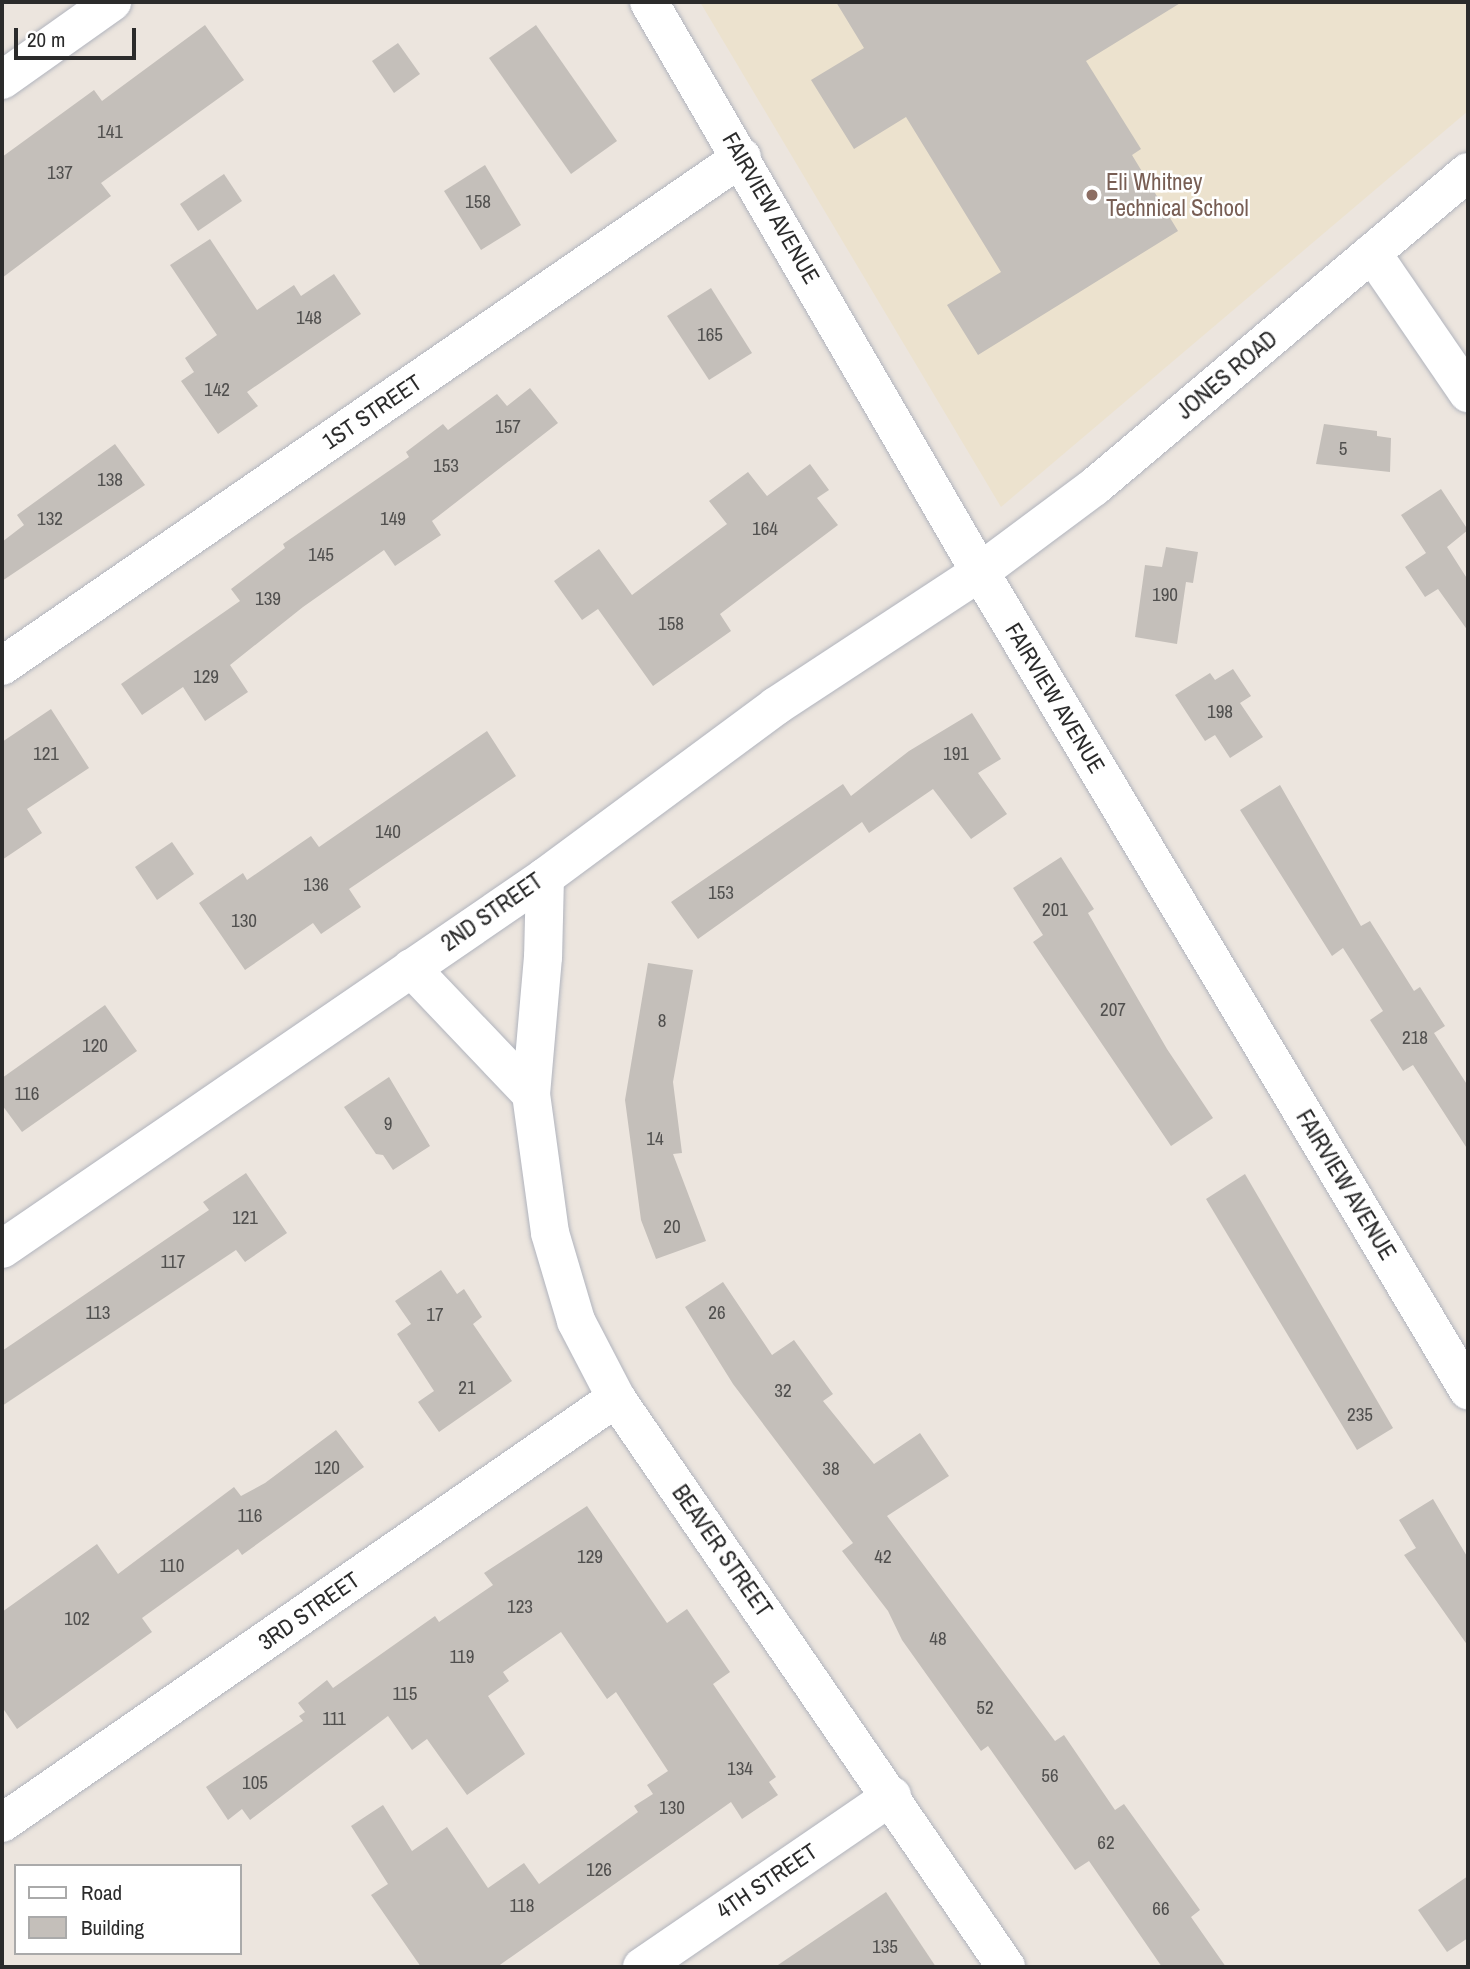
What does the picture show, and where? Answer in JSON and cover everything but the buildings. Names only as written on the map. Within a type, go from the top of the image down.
[{"type":"street","points":[[2,80],[112,2]]},
{"type":"street","name":"FAIRVIEW AVENUE","points":[[649,2],[743,158],[980,572],[1468,1390]]},
{"type":"street","name":"1ST STREET","points":[[2,666],[743,158]]},
{"type":"street","name":"JONES ROAD","points":[[980,572],[1094,487],[1468,172]]},
{"type":"street","points":[[1372,253],[1468,393]]},
{"type":"street","name":"2ND STREET","points":[[2,1249],[545,877],[776,706],[980,572]]},
{"type":"street","name":"BEAVER STREET","points":[[545,877],[543,957],[531,1094],[550,1233],[576,1321],[616,1398],[892,1796],[1006,1967]]},
{"type":"street","points":[[411,968],[531,1094]]},
{"type":"street","name":"3RD STREET","points":[[2,1824],[616,1398]]},
{"type":"street","name":"4TH STREET","points":[[642,1967],[892,1796]]},
{"type":"shaded area","name":"Eli Whitney Technical School","points":[[700,2],[1468,2],[1468,111],[1001,507]]},
{"type":"place","name":"Eli Whitney Technical School","points":[[1092,195]]}]
